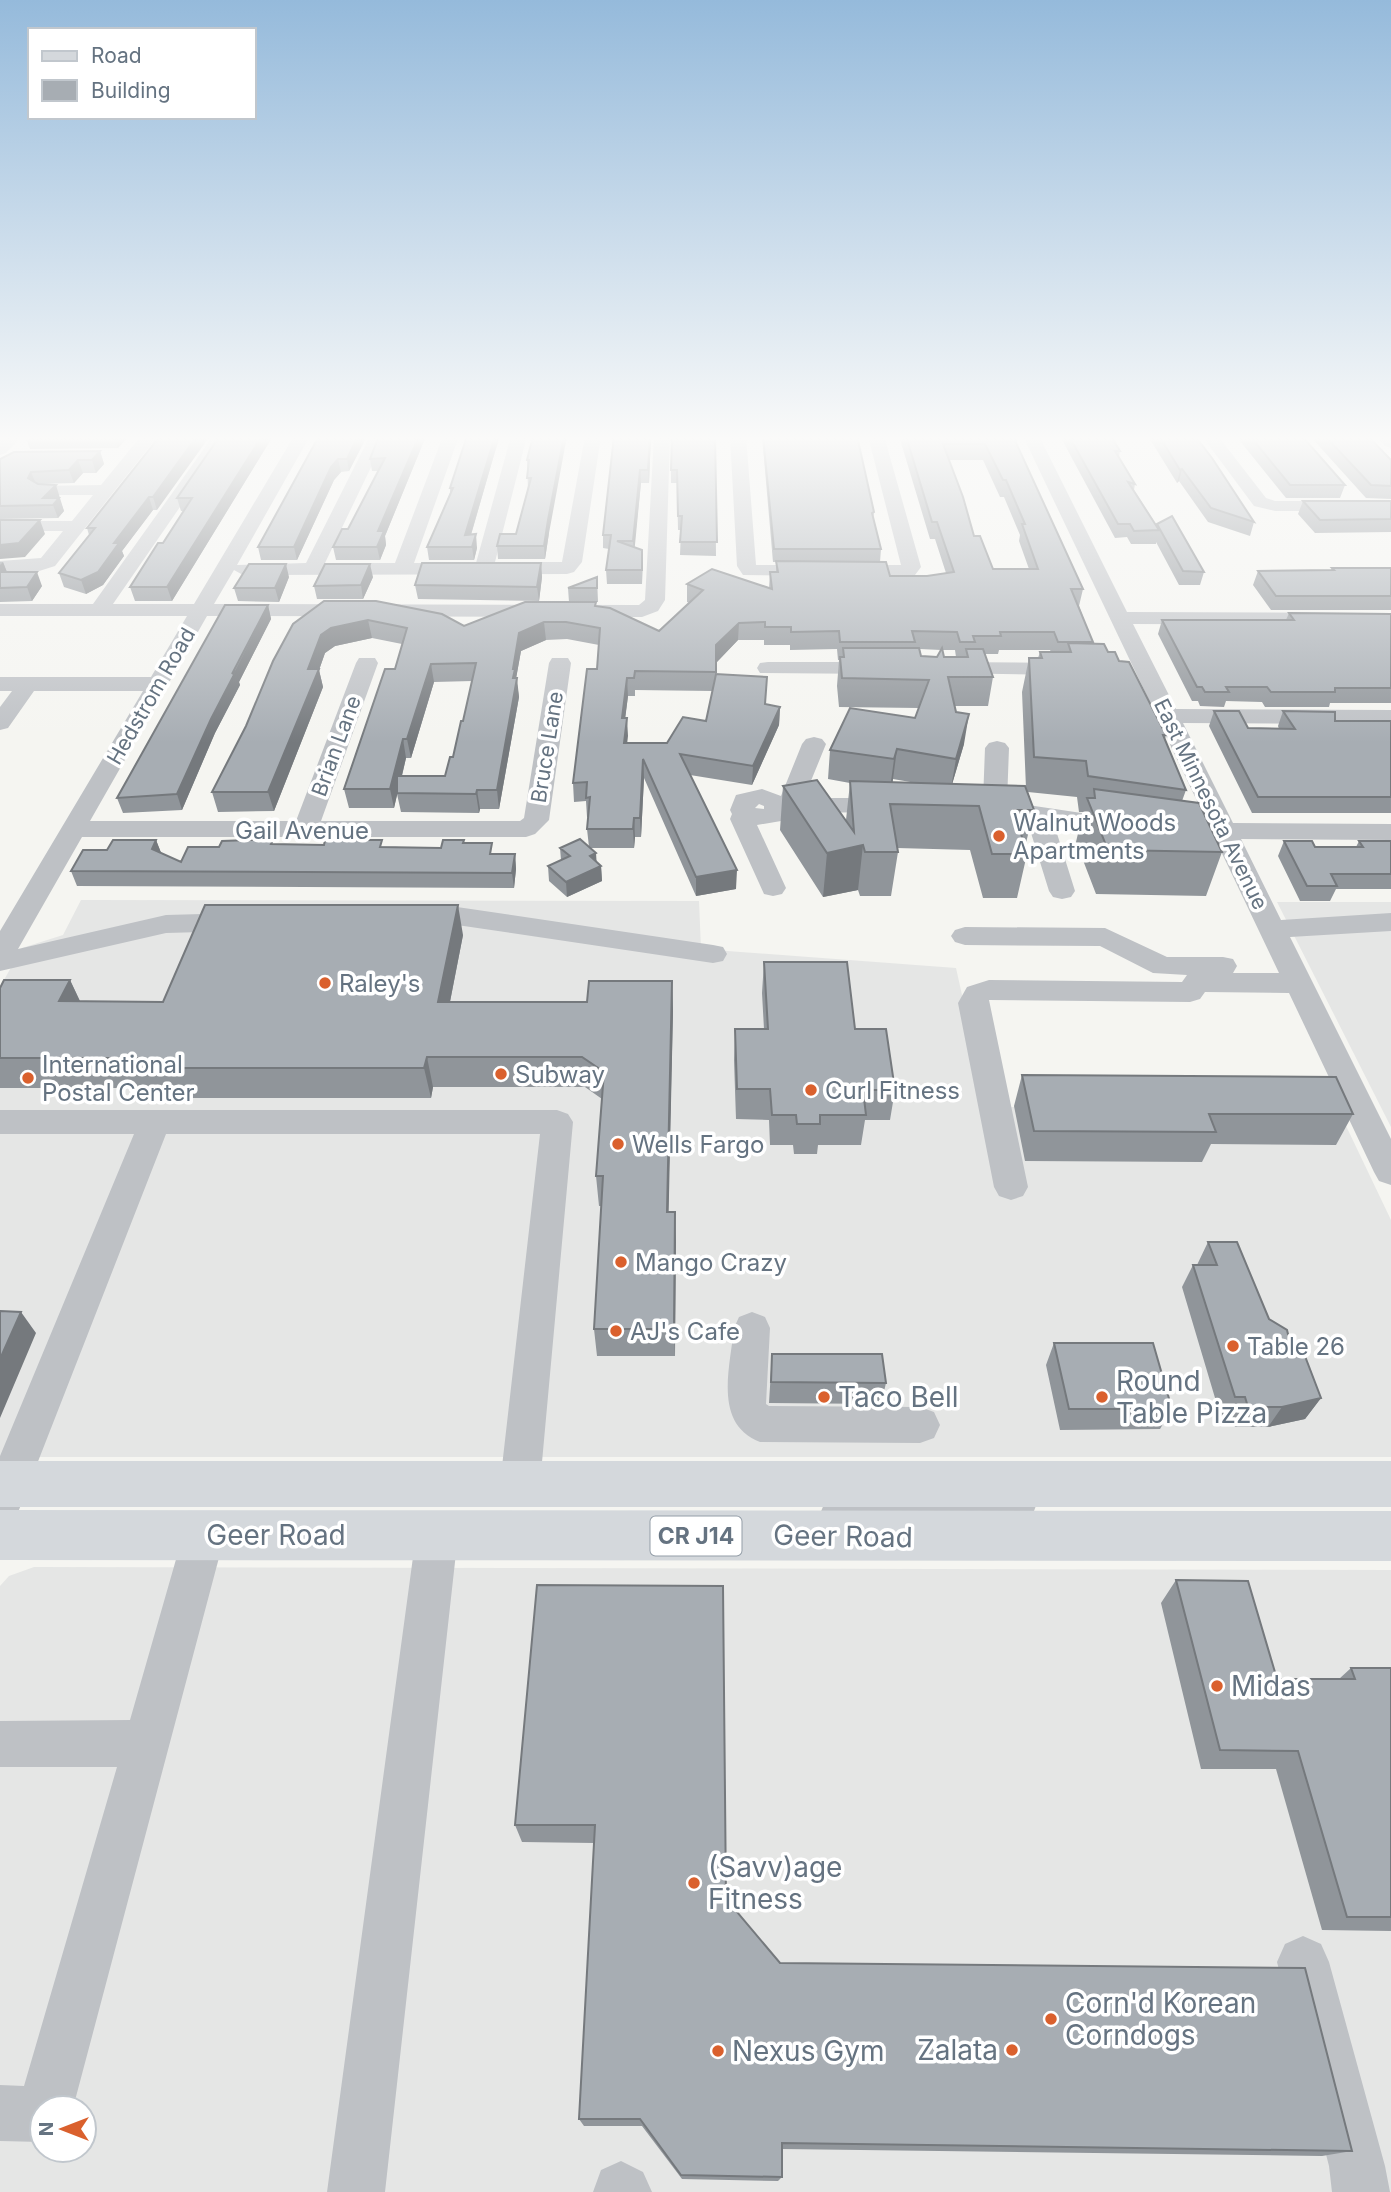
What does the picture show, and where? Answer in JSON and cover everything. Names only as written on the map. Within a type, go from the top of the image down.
[{"type":"main road","name":"Geer Road","points":[[3,1491],[520,1483],[1391,1484]]},
{"type":"main road","name":"Geer Road","points":[[0,1535],[1391,1536]]},
{"type":"street","points":[[0,567],[44,564],[66,538]]},
{"type":"street","points":[[99,610],[149,538]]},
{"type":"street","name":"Hedstrom Road","points":[[0,955],[243,538]]},
{"type":"street","points":[[313,569],[328,538]]},
{"type":"street","points":[[402,569],[413,538]]},
{"type":"street","points":[[483,570],[492,538]]},
{"type":"street","points":[[225,569],[559,570],[569,567],[573,562],[577,538]]},
{"type":"street","points":[[0,610],[642,611],[651,607],[655,600],[658,538]]},
{"type":"street","points":[[745,538],[747,566],[750,571],[908,571],[911,567],[903,538]]},
{"type":"street","name":"East Minnesota Avenue","points":[[1082,538],[1169,716],[1216,832],[1272,929],[1295,975],[1333,1081],[1391,1172]]},
{"type":"street","points":[[1121,618],[1391,619]]},
{"type":"street","name":"Brian Lane","points":[[305,830],[367,663]]},
{"type":"street","name":"Bruce Lane","points":[[529,828],[536,820],[560,663]]},
{"type":"street","points":[[768,668],[1089,669]]},
{"type":"street","points":[[1117,669],[1145,669]]},
{"type":"street","points":[[0,684],[157,684]]},
{"type":"street","points":[[0,723],[28,684]]},
{"type":"street","points":[[1169,716],[1391,717]]},
{"type":"street","points":[[773,888],[742,819],[745,813],[755,818],[767,818],[784,806],[814,744]]},
{"type":"street","points":[[996,807],[997,748]]},
{"type":"street","points":[[784,806],[913,805]]},
{"type":"street","points":[[968,805],[1145,828]]},
{"type":"street","points":[[1038,814],[1062,891]]},
{"type":"street","name":"Gail Avenue","points":[[73,829],[516,831],[529,828]]},
{"type":"street","points":[[1216,832],[1391,832]]},
{"type":"street","points":[[388,918],[457,916],[713,954]]},
{"type":"street","points":[[0,962],[166,924],[263,922]]},
{"type":"street","points":[[1272,929],[1317,929],[1350,922],[1391,922]]},
{"type":"street","points":[[965,936],[1105,937],[1163,966],[1295,975]]},
{"type":"street","points":[[1011,1187],[973,1003],[977,994],[989,990],[1189,992],[1197,982],[1295,975]]},
{"type":"street","points":[[0,1122],[557,1122],[520,1483]]},
{"type":"street","points":[[3,1491],[155,1122]]},
{"type":"street","points":[[752,1328],[747,1405],[750,1414],[760,1424],[920,1425]]},
{"type":"street","points":[[764,1536],[772,1522],[787,1516],[840,1516],[879,1512],[893,1507],[910,1484]]},
{"type":"street","points":[[911,1537],[920,1520],[938,1512],[1016,1505],[1024,1484]]},
{"type":"street","points":[[49,2094],[204,1535]]},
{"type":"street","points":[[356,2192],[437,1535]]},
{"type":"street","points":[[0,1744],[147,1743]]},
{"type":"street","points":[[1303,1962],[1357,2166],[1360,2192]]},
{"type":"street","points":[[0,2113],[28,2114]]},
{"type":"shaded area","points":[[81,900],[699,901],[701,949],[956,968],[987,1107],[1337,1107],[1391,1220],[1391,1457],[0,1457],[0,987],[22,948],[63,935]]},
{"type":"shaded area","points":[[1277,902],[1391,902],[1391,1127]]},
{"type":"shaded area","points":[[34,1567],[1391,1570],[1391,2192],[0,2192],[0,1586],[9,1576]]},
{"type":"building","points":[[0,538],[23,538],[19,543],[0,545]]},
{"type":"building","points":[[87,538],[118,538],[114,543],[119,543],[98,572],[81,580],[59,573]]},
{"type":"building","points":[[166,538],[198,538],[167,587],[130,587],[158,543],[163,543]]},
{"type":"building","points":[[263,538],[298,538],[294,547],[258,547]]},
{"type":"building","points":[[337,538],[381,538],[377,547],[333,547]]},
{"type":"building","points":[[431,538],[475,538],[472,547],[427,547]]},
{"type":"building","points":[[499,538],[545,538],[544,546],[497,546]]},
{"type":"building","points":[[611,538],[633,538],[633,541],[617,541],[642,550],[642,570],[606,570]]},
{"type":"building","points":[[680,538],[717,538],[717,542],[680,542]]},
{"type":"building","points":[[773,538],[878,538],[881,549],[774,549]]},
{"type":"building","points":[[943,538],[981,538],[993,569],[1038,569],[1027,538],[1060,538],[1083,589],[1071,589],[1093,642],[1058,642],[1054,632],[1000,632],[1001,636],[973,636],[975,642],[960,642],[957,632],[912,631],[915,642],[840,642],[839,631],[791,632],[791,627],[765,627],[765,622],[739,623],[716,645],[716,672],[635,671],[634,678],[627,678],[622,718],[627,718],[624,743],[667,743],[683,717],[706,721],[716,674],[767,677],[765,704],[780,707],[753,766],[680,754],[737,870],[696,877],[643,759],[640,818],[634,818],[633,829],[587,829],[590,797],[586,798],[587,782],[573,783],[587,669],[597,669],[600,628],[566,622],[544,622],[519,633],[513,669],[513,678],[517,678],[497,790],[477,790],[476,794],[397,793],[397,776],[445,776],[463,721],[476,663],[431,664],[407,739],[403,739],[390,789],[344,789],[385,669],[395,669],[407,628],[368,620],[331,628],[321,635],[308,669],[319,669],[268,792],[212,792],[293,624],[324,601],[376,601],[442,614],[464,626],[525,602],[596,602],[595,606],[610,608],[659,631],[703,590],[687,584],[712,569],[772,589],[770,572],[778,572],[776,561],[886,562],[890,576],[927,576],[954,572]]},
{"type":"building","points":[[1165,538],[1185,538],[1204,572],[1183,571]]},
{"type":"building","points":[[422,563],[541,563],[537,587],[415,585]]},
{"type":"building","points":[[249,564],[286,564],[275,588],[234,588]]},
{"type":"building","points":[[325,564],[370,564],[361,585],[314,586]]},
{"type":"building","points":[[1332,568],[1391,568],[1391,596],[1276,596],[1258,571],[1334,570]]},
{"type":"building","points":[[0,572],[37,572],[27,587],[0,588]]},
{"type":"building","points":[[597,577],[597,588],[568,588]]},
{"type":"building","points":[[225,605],[268,605],[232,674],[236,671],[177,794],[117,798]]},
{"type":"building","points":[[1289,613],[1391,614],[1391,688],[1335,688],[1335,692],[1271,692],[1267,687],[1226,687],[1229,692],[1205,692],[1202,687],[1197,687],[1162,620],[1294,620]]},
{"type":"building","points":[[1068,643],[1104,644],[1108,652],[1115,652],[1119,661],[1129,662],[1166,735],[1163,735],[1186,790],[1088,776],[1086,761],[1034,757],[1029,658],[1042,658],[1040,652],[1071,652]]},
{"type":"building","points":[[843,648],[919,648],[921,656],[937,657],[942,648],[944,657],[968,657],[966,649],[983,649],[993,677],[948,677],[956,712],[969,714],[956,759],[897,749],[894,759],[830,750],[850,708],[915,718],[929,680],[842,678],[840,657],[844,657]]},
{"type":"building","points":[[1214,711],[1239,711],[1248,728],[1295,729],[1283,711],[1335,712],[1335,721],[1391,721],[1391,797],[1258,797]]},
{"type":"building","points":[[817,780],[854,832],[850,781],[1025,786],[1034,810],[1014,810],[1027,854],[992,854],[979,806],[890,804],[898,852],[865,852],[863,845],[827,853],[783,786]]},
{"type":"building","points":[[1094,789],[1199,803],[1222,852],[1108,850],[1087,798],[1095,798]]},
{"type":"building","points":[[580,839],[596,853],[590,856],[601,866],[566,882],[548,866],[570,856],[560,848]]},
{"type":"building","points":[[113,840],[156,840],[152,849],[181,862],[188,847],[219,847],[222,841],[250,840],[273,840],[271,844],[324,845],[325,840],[382,840],[380,847],[441,848],[443,840],[464,840],[463,843],[492,843],[490,854],[515,854],[512,873],[71,871],[83,850],[107,850]]},
{"type":"building","points":[[1284,841],[1312,841],[1315,847],[1363,847],[1359,841],[1391,841],[1391,874],[1331,874],[1337,886],[1307,886]]},
{"type":"building","points":[[205,905],[458,905],[438,1002],[587,1002],[589,981],[672,981],[667,1212],[675,1212],[674,1329],[594,1329],[603,1176],[596,1176],[604,1072],[582,1057],[427,1057],[424,1068],[135,1068],[139,1058],[0,1058],[0,988],[4,980],[70,980],[59,1001],[163,1002]]},
{"type":"building","name":"Curl Fitness","points":[[764,962],[847,962],[855,1029],[886,1029],[895,1090],[863,1090],[866,1115],[820,1115],[820,1124],[797,1124],[796,1115],[772,1115],[770,1089],[737,1089],[735,1029],[768,1029]]},
{"type":"building","points":[[1022,1075],[1336,1077],[1353,1114],[1209,1114],[1216,1132],[1034,1131]]},
{"type":"building","points":[[1208,1242],[1237,1242],[1269,1319],[1287,1330],[1292,1351],[1303,1351],[1321,1398],[1282,1407],[1248,1407],[1245,1397],[1235,1397],[1193,1265],[1217,1265]]},
{"type":"building","points":[[0,1311],[21,1312],[0,1359]]},
{"type":"building","points":[[1054,1343],[1153,1343],[1172,1409],[1069,1409]]},
{"type":"building","points":[[772,1354],[882,1354],[886,1383],[771,1382]]},
{"type":"building","points":[[1176,1580],[1248,1581],[1277,1679],[1355,1679],[1351,1668],[1391,1668],[1391,1917],[1347,1917],[1298,1751],[1220,1750]]},
{"type":"building","points":[[537,1585],[723,1586],[726,1899],[780,1963],[1305,1968],[1352,2151],[782,2143],[782,2177],[681,2175],[640,2119],[579,2119],[595,1825],[515,1825]]},
{"type":"place","name":"Walnut Woods Apartments","points":[[999,836]]},
{"type":"place","name":"Raley's","points":[[325,983]]},
{"type":"place","name":"Subway","points":[[501,1074]]},
{"type":"place","name":"International Postal Center","points":[[28,1078]]},
{"type":"place","name":"Curl Fitness","points":[[811,1090]]},
{"type":"place","name":"Wells Fargo","points":[[618,1144]]},
{"type":"place","name":"Mango Crazy","points":[[621,1262]]},
{"type":"place","name":"AJ's Cafe","points":[[616,1331]]},
{"type":"place","name":"Table 26","points":[[1233,1346]]},
{"type":"place","name":"Taco Bell","points":[[824,1397]]},
{"type":"place","name":"Round Table Pizza","points":[[1102,1397]]},
{"type":"place","name":"Midas","points":[[1217,1686]]},
{"type":"place","name":"(Savv)age Fitness","points":[[694,1883]]},
{"type":"place","name":"Corn'd Korean Corndogs","points":[[1051,2019]]},
{"type":"place","name":"Zalata","points":[[1012,2050]]},
{"type":"place","name":"Nexus Gym","points":[[718,2051]]}]
